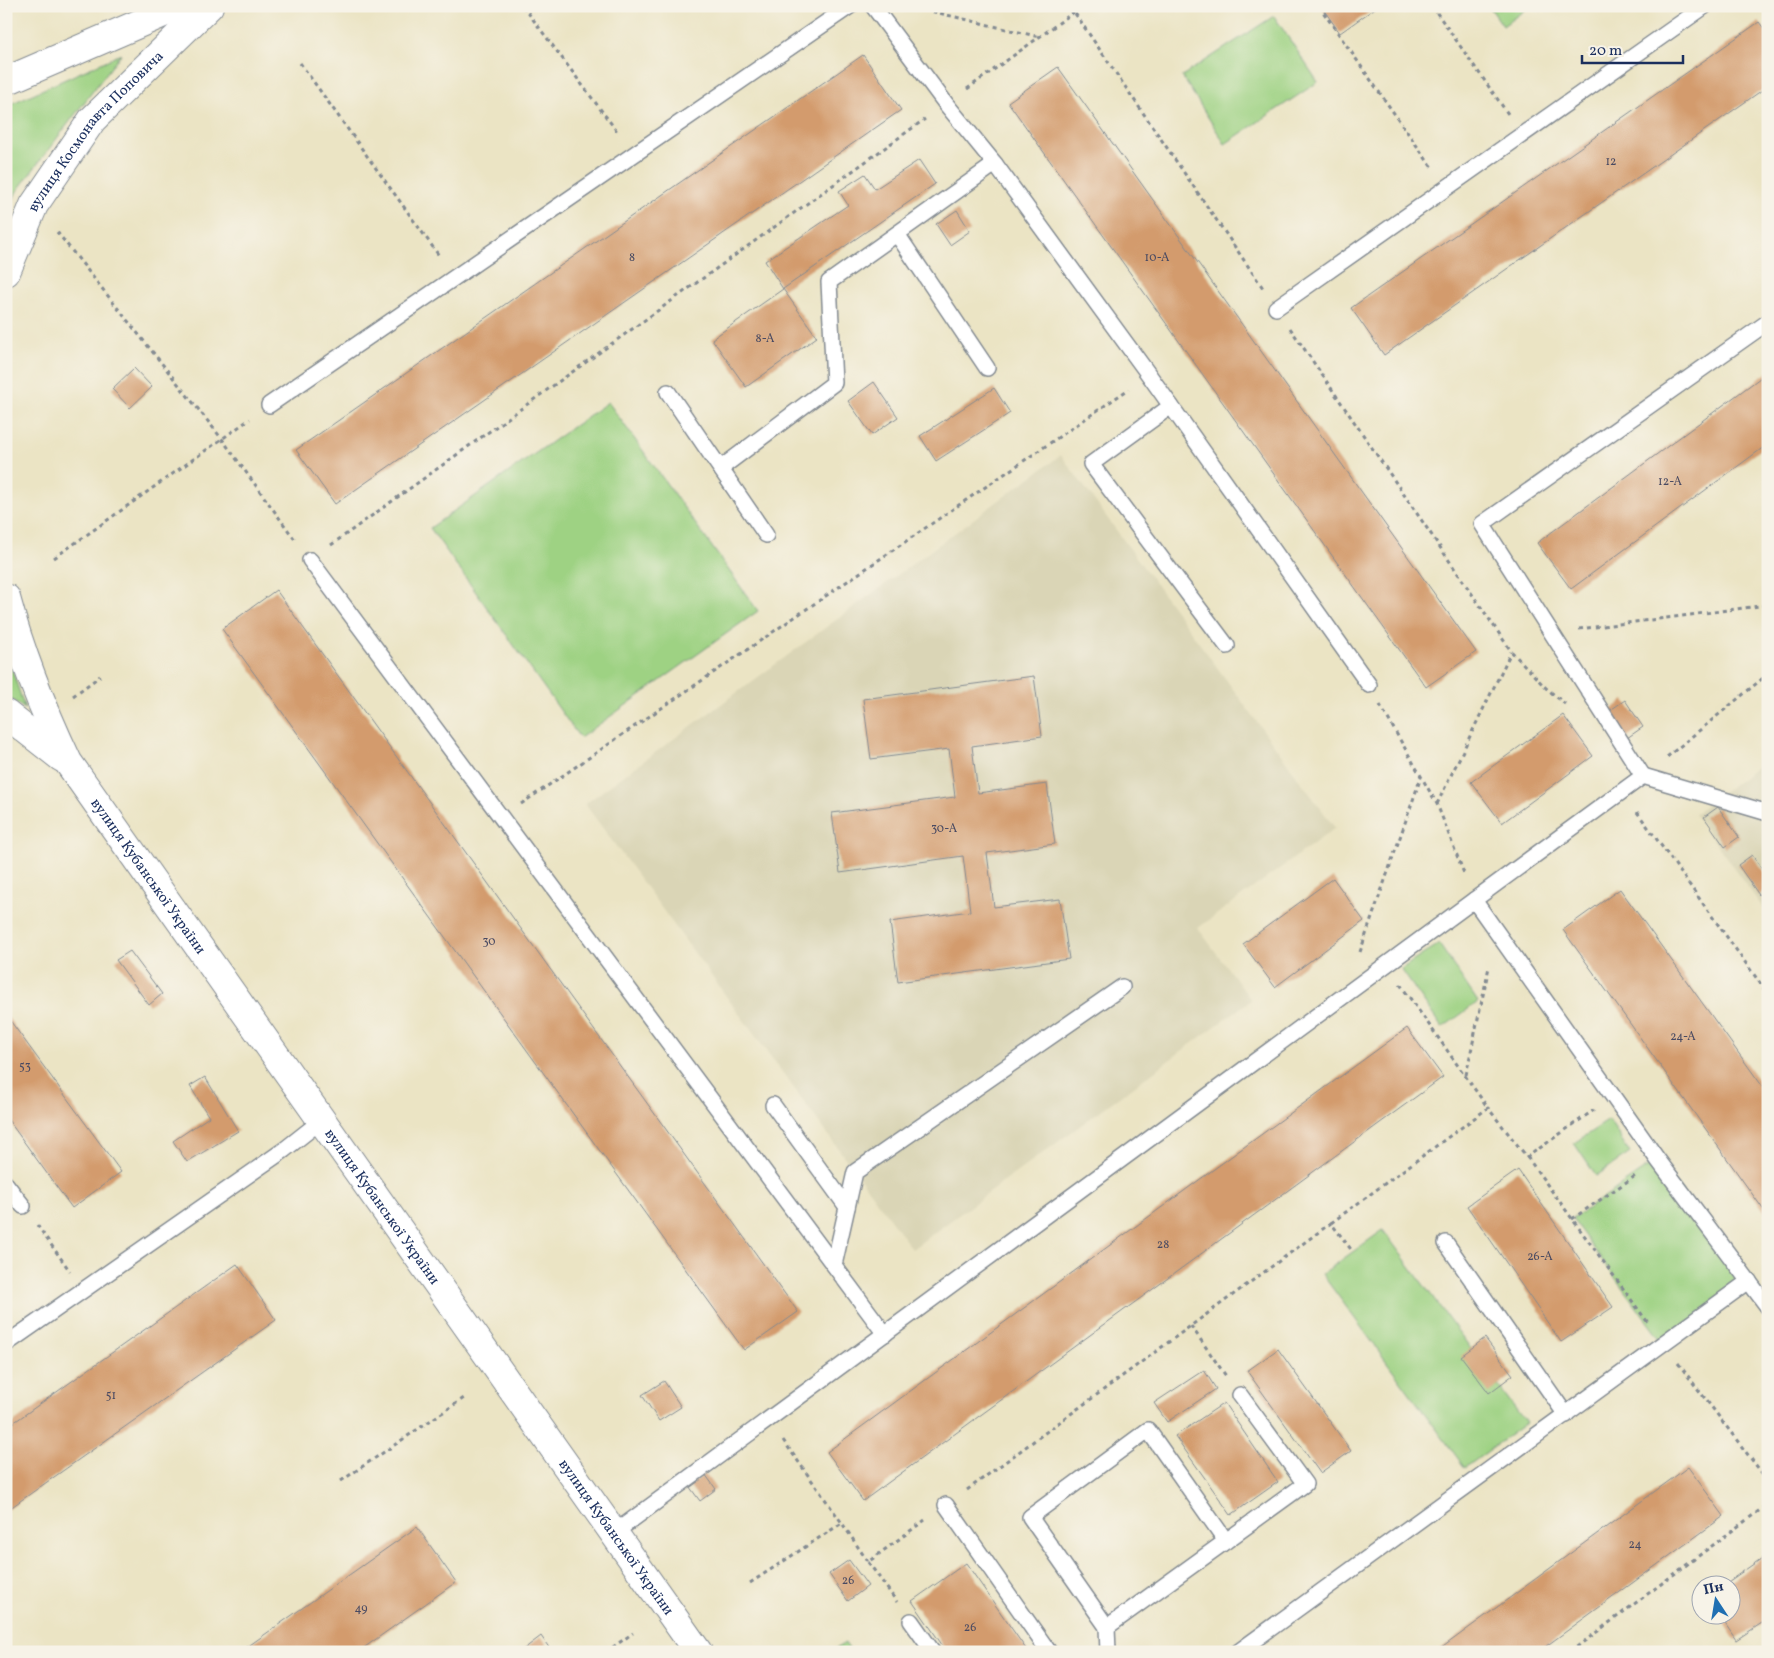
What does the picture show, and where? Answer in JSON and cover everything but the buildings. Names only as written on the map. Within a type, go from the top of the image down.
[{"type":"street","points":[[6,81],[180,6]]},
{"type":"street","name":"вулиця Космонавта Поповича","points":[[6,272],[34,205],[92,120],[209,6]]},
{"type":"street","name":"вулиця Кубанської України","points":[[6,598],[46,716],[68,762],[698,1652]]},
{"type":"street","name":"вулиця Кубанської України","points":[[6,714],[68,762]]},
{"type":"lane","points":[[269,405],[850,6]]},
{"type":"lane","points":[[872,6],[946,104],[995,164],[1149,375],[1369,685]]},
{"type":"lane","points":[[1276,308],[1705,6]]},
{"type":"lane","points":[[721,468],[834,383],[830,282],[995,164]]},
{"type":"lane","points":[[897,234],[987,368]]},
{"type":"lane","points":[[1768,322],[1482,524],[1643,776],[1768,813]]},
{"type":"lane","points":[[668,392],[766,535]]},
{"type":"lane","points":[[1171,406],[1092,464],[1227,646]]},
{"type":"lane","points":[[310,560],[884,1334]]},
{"type":"lane","points":[[614,1533],[1643,776]]},
{"type":"lane","points":[[1474,900],[1658,1160],[1768,1307]]},
{"type":"lane","points":[[834,1265],[856,1172],[1122,987]]},
{"type":"lane","points":[[773,1105],[847,1207]]},
{"type":"lane","points":[[6,1344],[284,1150],[322,1120]]},
{"type":"lane","points":[[6,1184],[23,1206]]},
{"type":"lane","points":[[1446,1243],[1566,1415]]},
{"type":"lane","points":[[1238,1652],[1749,1281]]},
{"type":"lane","points":[[1107,1627],[1305,1484],[1240,1395]]},
{"type":"lane","points":[[1108,1652],[1107,1627],[1030,1517],[1148,1430],[1226,1541]]},
{"type":"lane","points":[[946,1505],[1049,1652]]},
{"type":"lane","points":[[911,1621],[933,1652]]},
{"type":"path","points":[[523,6],[635,154]]},
{"type":"path","points":[[909,6],[1041,37]]},
{"type":"path","points":[[1073,6],[1074,12],[1511,651],[1546,688],[1568,707]]},
{"type":"path","points":[[1319,6],[1446,188]]},
{"type":"path","points":[[1432,6],[1522,134]]},
{"type":"path","points":[[34,205],[82,261],[222,439],[310,560],[1074,12]]},
{"type":"path","points":[[300,63],[455,278]]},
{"type":"path","points":[[500,818],[1149,375]]},
{"type":"path","points":[[54,558],[269,405]]},
{"type":"path","points":[[1551,632],[1768,605]]},
{"type":"path","points":[[1437,804],[1511,651]]},
{"type":"path","points":[[1643,776],[1768,674]]},
{"type":"path","points":[[1369,685],[1437,804],[1474,900]]},
{"type":"path","points":[[1345,995],[1421,777]]},
{"type":"path","points":[[1622,792],[1768,994]]},
{"type":"path","points":[[1466,1076],[1496,931]]},
{"type":"path","points":[[1385,964],[1488,1108],[1527,1157],[1663,1343],[1768,1482]]},
{"type":"path","points":[[1527,1157],[1614,1097]]},
{"type":"path","points":[[868,1562],[1488,1108]]},
{"type":"path","points":[[1572,1219],[1658,1160]]},
{"type":"path","points":[[23,1206],[84,1290]]},
{"type":"path","points":[[1331,1223],[1353,1252]]},
{"type":"path","points":[[1191,1326],[1240,1395]]},
{"type":"path","points":[[341,1481],[464,1398]]},
{"type":"path","points":[[769,1419],[911,1621]]},
{"type":"path","points":[[1570,1652],[1768,1504]]},
{"type":"path","points":[[750,1583],[842,1523]]},
{"type":"path","points":[[606,1652],[633,1633]]},
{"type":"shaded area","points":[[1061,455],[1335,828],[1198,928],[1251,1000],[912,1249],[585,804]]},
{"type":"shaded area","points":[[1768,759],[1768,915],[1695,814]]},
{"type":"green space","points":[[1489,6],[1530,6],[1503,26]]},
{"type":"green space","points":[[1274,16],[1318,82],[1225,144],[1182,76]]},
{"type":"green space","points":[[121,54],[17,191],[6,214],[6,106]]},
{"type":"green space","points":[[608,402],[758,611],[580,738],[430,528]]},
{"type":"green space","points":[[6,651],[25,709],[6,696]]},
{"type":"green space","points":[[1439,944],[1478,1002],[1442,1028],[1401,969]]},
{"type":"green space","points":[[1609,1120],[1630,1153],[1596,1176],[1574,1143]]},
{"type":"green space","points":[[1658,1160],[1749,1281],[1663,1343],[1572,1219]]},
{"type":"green space","points":[[1383,1230],[1526,1423],[1465,1468],[1322,1274]]},
{"type":"green space","points":[[845,1643],[851,1652],[830,1652]]}]
